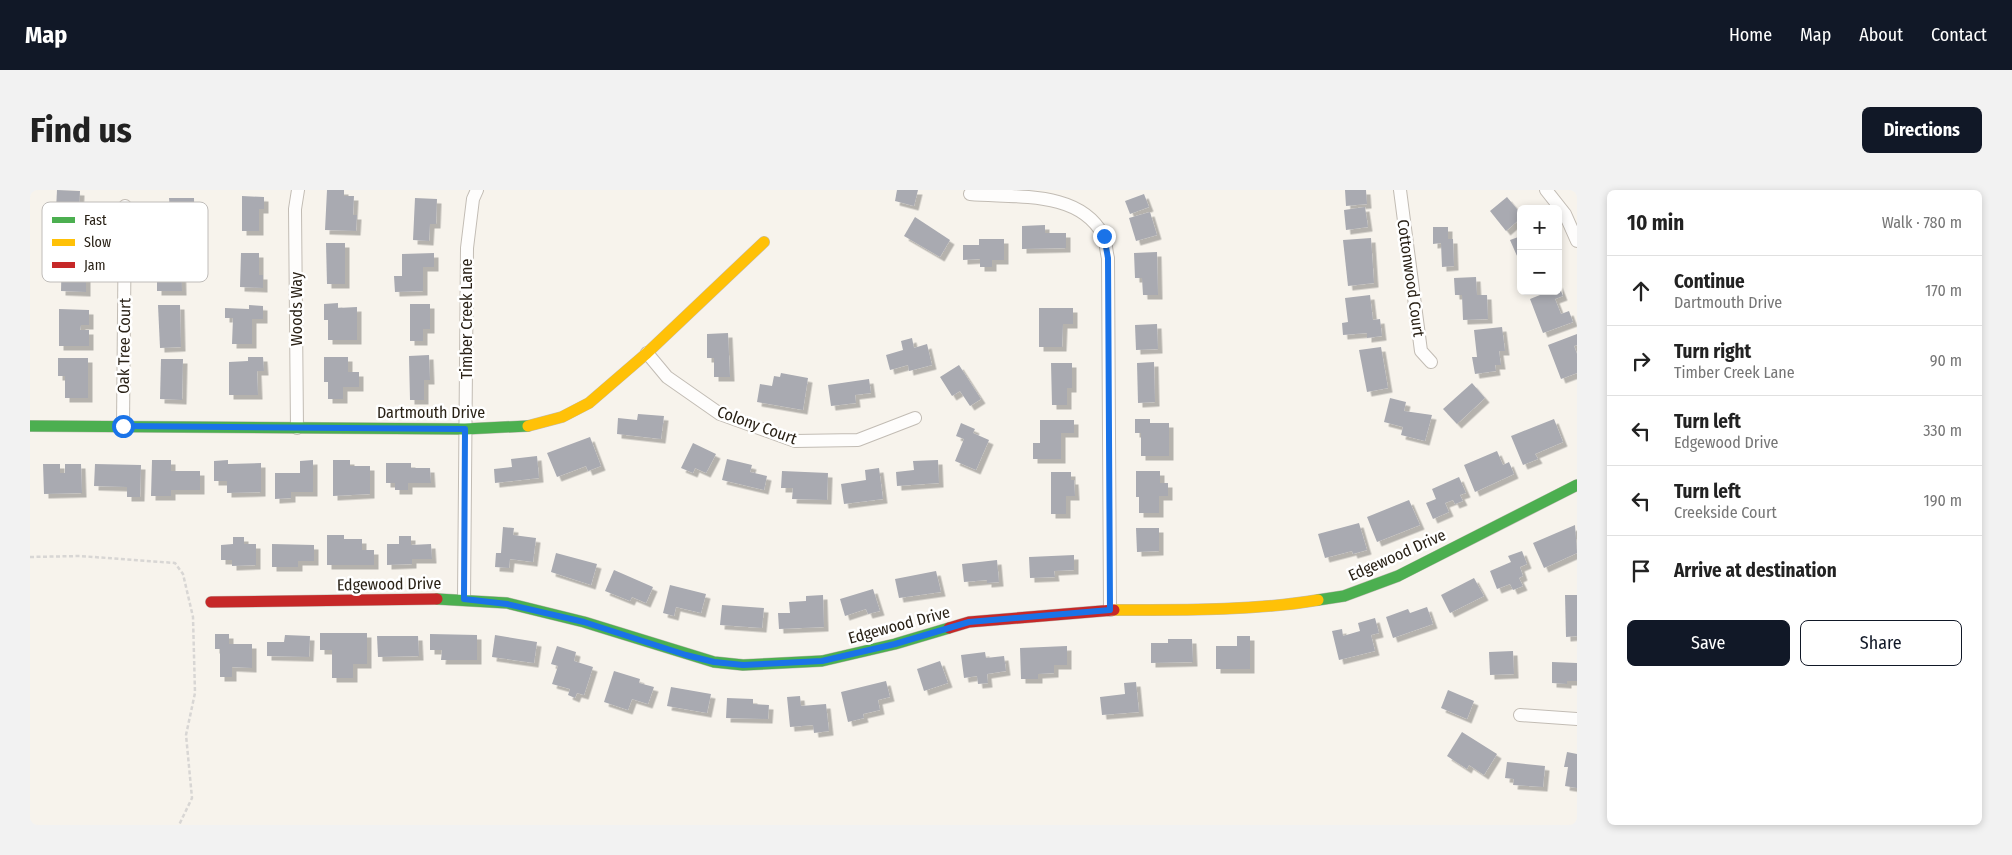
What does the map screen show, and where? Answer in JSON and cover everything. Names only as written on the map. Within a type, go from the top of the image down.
[{"type":"street","name":"Woods Way","points":[[297,428],[295,209],[298,190]]},
{"type":"street","name":"Timber Creek Lane","points":[[464,599],[467,248],[473,199],[477,190]]},
{"type":"street","name":"Cottonwood Court","points":[[1400,190],[1421,351],[1431,362]]},
{"type":"street","points":[[1546,190],[1565,214],[1577,241]]},
{"type":"street","points":[[970,194],[1048,197],[1072,202],[1090,216],[1104,236],[1108,258],[1110,610]]},
{"type":"street","name":"Dartmouth Drive","points":[[30,426],[465,429],[529,426],[562,417],[589,403],[647,353],[764,242]]},
{"type":"street","name":"Oak Tree Court","points":[[123,426],[124,282]]},
{"type":"street","name":"Colony Court","points":[[647,353],[667,377],[720,414],[795,442],[858,440],[915,418]]},
{"type":"street","name":"Edgewood Drive","points":[[211,602],[464,599],[526,608],[584,622],[686,655],[714,662],[743,665],[822,661],[895,644],[969,622],[1110,610],[1186,610],[1289,605],[1344,596],[1398,576],[1577,486]]},
{"type":"street","points":[[1520,715],[1577,719]]},
{"type":"path","points":[[30,557],[80,556],[175,563],[183,574],[193,616],[195,693],[186,735],[192,798],[179,825]]},
{"type":"building","points":[[57,190],[80,191],[79,202],[56,202]]},
{"type":"building","points":[[327,190],[344,190],[344,196],[354,196],[353,215],[357,215],[356,231],[325,230]]},
{"type":"building","points":[[897,190],[918,190],[914,206],[895,201]]},
{"type":"building","points":[[1345,190],[1366,190],[1367,204],[1346,206]]},
{"type":"building","points":[[1144,194],[1149,207],[1130,214],[1125,201]]},
{"type":"building","points":[[242,196],[264,197],[264,209],[259,209],[259,231],[242,231]]},
{"type":"building","points":[[1507,197],[1517,209],[1517,221],[1506,231],[1490,211]]},
{"type":"building","points":[[169,198],[194,198],[194,202],[169,202]]},
{"type":"building","points":[[415,198],[437,199],[436,224],[430,224],[429,241],[413,240]]},
{"type":"building","points":[[1365,207],[1368,227],[1346,230],[1344,210]]},
{"type":"building","points":[[1150,212],[1157,235],[1136,241],[1129,218]]},
{"type":"building","points":[[915,217],[950,240],[940,257],[904,236]]},
{"type":"building","points":[[1045,225],[1045,233],[1066,233],[1066,248],[1022,249],[1022,226]]},
{"type":"building","points":[[1433,227],[1448,227],[1448,239],[1453,239],[1454,266],[1442,267],[1441,243],[1433,244]]},
{"type":"building","points":[[1517,237],[1517,256],[1510,240]]},
{"type":"building","points":[[1371,238],[1374,283],[1348,286],[1343,240]]},
{"type":"building","points":[[979,239],[1004,239],[1004,260],[992,260],[992,267],[980,267],[980,259],[963,260],[963,245],[979,245]]},
{"type":"building","points":[[326,243],[345,243],[345,284],[327,284]]},
{"type":"building","points":[[1157,252],[1158,295],[1143,295],[1142,278],[1135,278],[1134,253]]},
{"type":"building","points":[[241,253],[259,253],[259,275],[263,275],[263,288],[240,287]]},
{"type":"building","points":[[434,253],[434,267],[423,267],[423,291],[395,292],[394,276],[402,276],[402,254]]},
{"type":"building","points":[[1476,277],[1477,295],[1487,295],[1488,319],[1463,320],[1462,295],[1455,295],[1454,278]]},
{"type":"building","points":[[61,282],[86,282],[86,292],[61,291]]},
{"type":"building","points":[[157,282],[182,282],[182,291],[157,291]]},
{"type":"building","points":[[1562,293],[1563,296],[1555,299],[1561,314],[1569,311],[1573,322],[1543,333],[1530,299],[1540,295],[1562,295]]},
{"type":"building","points":[[1370,295],[1373,320],[1380,319],[1382,336],[1367,338],[1367,333],[1343,335],[1342,323],[1348,322],[1345,298]]},
{"type":"building","points":[[338,303],[338,308],[357,307],[357,340],[328,340],[328,320],[324,320],[324,304]]},
{"type":"building","points":[[410,304],[430,304],[430,329],[423,329],[423,341],[410,341]]},
{"type":"building","points":[[158,305],[180,305],[181,347],[160,348]]},
{"type":"building","points":[[249,305],[263,306],[263,319],[252,319],[252,344],[232,344],[233,318],[225,318],[225,308],[249,309]]},
{"type":"building","points":[[1039,308],[1073,308],[1073,324],[1063,324],[1062,347],[1039,347]]},
{"type":"building","points":[[59,309],[89,310],[89,325],[81,325],[80,330],[89,330],[89,346],[59,346]]},
{"type":"building","points":[[1157,324],[1158,349],[1136,350],[1135,325]]},
{"type":"building","points":[[1502,327],[1505,351],[1499,351],[1501,365],[1495,365],[1496,371],[1475,374],[1472,357],[1477,357],[1474,330]]},
{"type":"building","points":[[728,333],[730,377],[714,377],[714,358],[707,358],[707,334]]},
{"type":"building","points":[[1577,334],[1577,345],[1574,346],[1577,354],[1577,373],[1561,379],[1548,345]]},
{"type":"building","points":[[912,338],[914,348],[927,344],[932,365],[909,371],[908,365],[890,370],[886,355],[903,350],[901,341]]},
{"type":"building","points":[[1381,347],[1388,388],[1367,392],[1359,350]]},
{"type":"building","points":[[429,355],[430,380],[424,380],[424,400],[410,400],[409,356]]},
{"type":"building","points":[[248,357],[263,357],[264,371],[257,371],[258,395],[229,395],[229,362],[248,361]]},
{"type":"building","points":[[324,357],[348,357],[348,372],[359,372],[359,387],[343,387],[343,399],[328,399],[328,382],[324,382]]},
{"type":"building","points":[[58,358],[88,358],[88,398],[65,398],[65,376],[58,376]]},
{"type":"building","points":[[161,359],[183,359],[182,400],[160,399]]},
{"type":"building","points":[[1154,362],[1155,402],[1138,403],[1137,363]]},
{"type":"building","points":[[1051,363],[1072,363],[1072,388],[1067,388],[1067,405],[1052,405]]},
{"type":"building","points":[[959,365],[981,399],[970,406],[960,391],[952,396],[940,377]]},
{"type":"building","points":[[781,373],[808,378],[803,410],[757,402],[760,384],[772,386],[774,376],[780,377]]},
{"type":"building","points":[[869,379],[871,393],[855,395],[856,403],[831,406],[828,385]]},
{"type":"building","points":[[1472,383],[1485,398],[1457,424],[1443,409]]},
{"type":"building","points":[[1390,398],[1406,402],[1404,411],[1432,415],[1425,441],[1401,435],[1403,427],[1384,422]]},
{"type":"building","points":[[638,414],[664,416],[661,439],[617,434],[618,418],[637,420]]},
{"type":"building","points":[[1135,419],[1150,419],[1150,423],[1169,423],[1169,456],[1141,456],[1141,433],[1135,433]]},
{"type":"building","points":[[1554,419],[1563,442],[1535,454],[1538,459],[1523,465],[1511,436]]},
{"type":"building","points":[[1040,420],[1074,420],[1074,433],[1061,433],[1061,459],[1033,459],[1033,443],[1040,443]]},
{"type":"building","points":[[961,423],[975,429],[973,433],[989,440],[976,470],[955,461],[964,439],[956,436]]},
{"type":"building","points":[[590,437],[601,466],[588,471],[586,466],[557,477],[547,453]]},
{"type":"building","points":[[693,443],[716,454],[706,473],[695,468],[693,473],[681,468]]},
{"type":"building","points":[[1497,451],[1503,465],[1509,462],[1514,474],[1475,492],[1464,465]]},
{"type":"building","points":[[537,456],[539,478],[495,483],[494,469],[512,467],[511,459]]},
{"type":"building","points":[[727,459],[752,465],[750,472],[767,476],[764,490],[722,480]]},
{"type":"building","points":[[152,460],[171,460],[171,471],[200,471],[200,490],[171,490],[171,496],[151,496]]},
{"type":"building","points":[[228,460],[228,464],[261,463],[261,492],[227,493],[227,481],[214,481],[214,461]]},
{"type":"building","points":[[313,460],[313,492],[291,492],[291,498],[275,499],[275,473],[300,473],[300,461]]},
{"type":"building","points":[[333,460],[350,460],[350,466],[370,466],[370,494],[333,496]]},
{"type":"building","points":[[938,460],[939,483],[897,486],[896,472],[914,470],[913,461]]},
{"type":"building","points":[[386,463],[411,463],[411,468],[430,468],[431,483],[408,483],[408,490],[395,490],[395,483],[386,483]]},
{"type":"building","points":[[43,464],[60,464],[60,473],[65,473],[65,464],[81,464],[82,493],[44,494]]},
{"type":"building","points":[[95,464],[141,465],[140,497],[127,497],[127,487],[94,486]]},
{"type":"building","points":[[879,468],[883,499],[844,504],[841,484],[866,480],[865,470]]},
{"type":"building","points":[[782,471],[828,473],[827,500],[792,499],[793,488],[781,488]]},
{"type":"building","points":[[1136,471],[1160,471],[1160,483],[1168,483],[1168,496],[1159,496],[1159,513],[1139,513],[1139,497],[1136,497]]},
{"type":"building","points":[[1051,472],[1071,472],[1071,480],[1074,480],[1075,496],[1066,496],[1066,514],[1051,514]]},
{"type":"building","points":[[1459,477],[1466,493],[1460,495],[1463,501],[1455,504],[1453,500],[1445,503],[1449,512],[1433,519],[1426,503],[1436,499],[1432,489]]},
{"type":"building","points":[[1409,500],[1420,525],[1377,542],[1367,517]]},
{"type":"building","points":[[1359,523],[1367,550],[1353,554],[1352,551],[1325,558],[1318,534]]},
{"type":"building","points":[[1575,525],[1577,553],[1544,568],[1533,543]]},
{"type":"building","points":[[503,527],[514,528],[513,535],[536,538],[533,562],[510,559],[509,568],[495,567],[496,553],[501,553]]},
{"type":"building","points":[[1136,528],[1159,528],[1159,551],[1137,552]]},
{"type":"building","points":[[327,535],[344,535],[344,539],[362,539],[362,550],[374,550],[374,565],[327,565]]},
{"type":"building","points":[[399,536],[411,536],[411,545],[431,544],[432,559],[412,559],[412,564],[387,565],[387,544],[399,544]]},
{"type":"building","points":[[233,537],[244,537],[244,544],[256,544],[256,565],[232,566],[232,560],[221,560],[221,545],[233,544]]},
{"type":"building","points":[[272,544],[314,545],[314,561],[298,561],[298,567],[272,567]]},
{"type":"building","points":[[1522,551],[1527,564],[1520,567],[1523,576],[1519,578],[1523,586],[1513,590],[1510,584],[1497,589],[1490,571],[1511,562],[1508,556]]},
{"type":"building","points":[[556,553],[597,564],[591,585],[551,572]]},
{"type":"building","points":[[1074,555],[1074,570],[1054,571],[1055,577],[1030,578],[1029,557]]},
{"type":"building","points":[[997,560],[999,582],[987,583],[987,580],[964,582],[962,564]]},
{"type":"building","points":[[614,570],[653,587],[646,603],[632,597],[630,601],[605,591]]},
{"type":"building","points":[[936,571],[941,592],[899,598],[895,579]]},
{"type":"building","points":[[1474,578],[1484,596],[1450,613],[1441,595]]},
{"type":"building","points":[[670,585],[706,594],[701,613],[676,607],[674,616],[663,613]]},
{"type":"building","points":[[873,589],[880,611],[868,614],[866,609],[845,616],[840,599]]},
{"type":"building","points":[[823,595],[824,627],[779,629],[778,613],[790,613],[789,602],[806,601],[806,596]]},
{"type":"building","points":[[1565,595],[1577,595],[1577,636],[1566,637]]},
{"type":"building","points":[[722,605],[764,608],[762,628],[720,625]]},
{"type":"building","points":[[1427,607],[1433,624],[1393,638],[1386,617],[1408,609],[1410,613]]},
{"type":"building","points":[[1375,618],[1379,633],[1371,635],[1375,651],[1339,660],[1332,631],[1342,629],[1343,636],[1360,631],[1358,623]]},
{"type":"building","points":[[320,633],[367,633],[367,664],[353,664],[353,678],[332,678],[332,650],[320,650]]},
{"type":"building","points":[[215,634],[229,634],[229,644],[252,644],[252,668],[232,667],[232,677],[220,677],[220,649],[215,649]]},
{"type":"building","points":[[430,634],[477,635],[477,660],[441,660],[442,650],[430,650]]},
{"type":"building","points":[[285,635],[310,636],[309,657],[267,656],[267,642],[284,642]]},
{"type":"building","points":[[495,635],[537,642],[534,663],[492,657]]},
{"type":"building","points":[[377,636],[418,636],[419,656],[378,657]]},
{"type":"building","points":[[1237,636],[1250,636],[1250,669],[1216,669],[1216,646],[1237,646]]},
{"type":"building","points":[[1168,639],[1192,639],[1193,662],[1151,663],[1151,643],[1168,643]]},
{"type":"building","points":[[557,646],[576,652],[574,661],[593,667],[584,695],[577,693],[575,698],[568,695],[570,689],[552,684],[558,666],[551,664]]},
{"type":"building","points":[[1067,646],[1067,665],[1054,665],[1054,673],[1038,674],[1038,679],[1021,679],[1020,648]]},
{"type":"building","points":[[1513,651],[1514,674],[1490,675],[1489,652]]},
{"type":"building","points":[[985,652],[986,658],[1004,656],[1006,671],[987,674],[988,683],[978,684],[977,676],[964,678],[961,655]]},
{"type":"building","points":[[940,661],[948,683],[924,691],[917,669]]},
{"type":"building","points":[[1552,662],[1577,663],[1577,681],[1567,681],[1567,684],[1552,683]]},
{"type":"building","points":[[614,671],[640,679],[639,683],[654,687],[648,704],[632,699],[628,710],[604,702]]},
{"type":"building","points":[[886,681],[890,697],[878,700],[880,710],[863,714],[864,718],[848,722],[841,692]]},
{"type":"building","points":[[1136,682],[1139,712],[1102,715],[1100,697],[1125,694],[1124,683]]},
{"type":"building","points":[[671,687],[711,694],[707,713],[667,706]]},
{"type":"building","points":[[1448,690],[1474,701],[1467,719],[1441,708]]},
{"type":"building","points":[[800,696],[801,706],[826,704],[829,731],[814,733],[813,725],[790,727],[787,697]]},
{"type":"building","points":[[727,698],[753,699],[753,704],[769,705],[768,719],[726,718]]},
{"type":"building","points":[[1462,732],[1497,754],[1484,775],[1469,765],[1467,769],[1447,756]]},
{"type":"building","points":[[1567,752],[1577,754],[1577,788],[1565,786],[1568,767],[1564,767]]},
{"type":"building","points":[[1507,762],[1545,766],[1543,787],[1513,785],[1514,779],[1505,778]]},
{"type":"traffic: fast","points":[[30,426],[465,429],[528,426]]},
{"type":"traffic: fast","points":[[1318,600],[1344,596],[1398,576],[1577,485]]},
{"type":"traffic: fast","points":[[437,599],[507,603],[584,622],[714,662],[743,665],[822,661],[895,644],[949,628]]},
{"type":"traffic: slow","points":[[528,426],[562,417],[589,403],[647,353],[764,242]]},
{"type":"traffic: slow","points":[[1114,610],[1242,608],[1318,600]]},
{"type":"traffic: jam","points":[[211,602],[437,599]]},
{"type":"traffic: jam","points":[[949,628],[969,622],[1114,610]]},
{"type":"route","points":[[123,426],[465,429],[464,599],[507,604],[584,622],[686,655],[714,662],[743,665],[822,661],[895,644],[969,622],[1110,610],[1108,258],[1104,236]]}]
